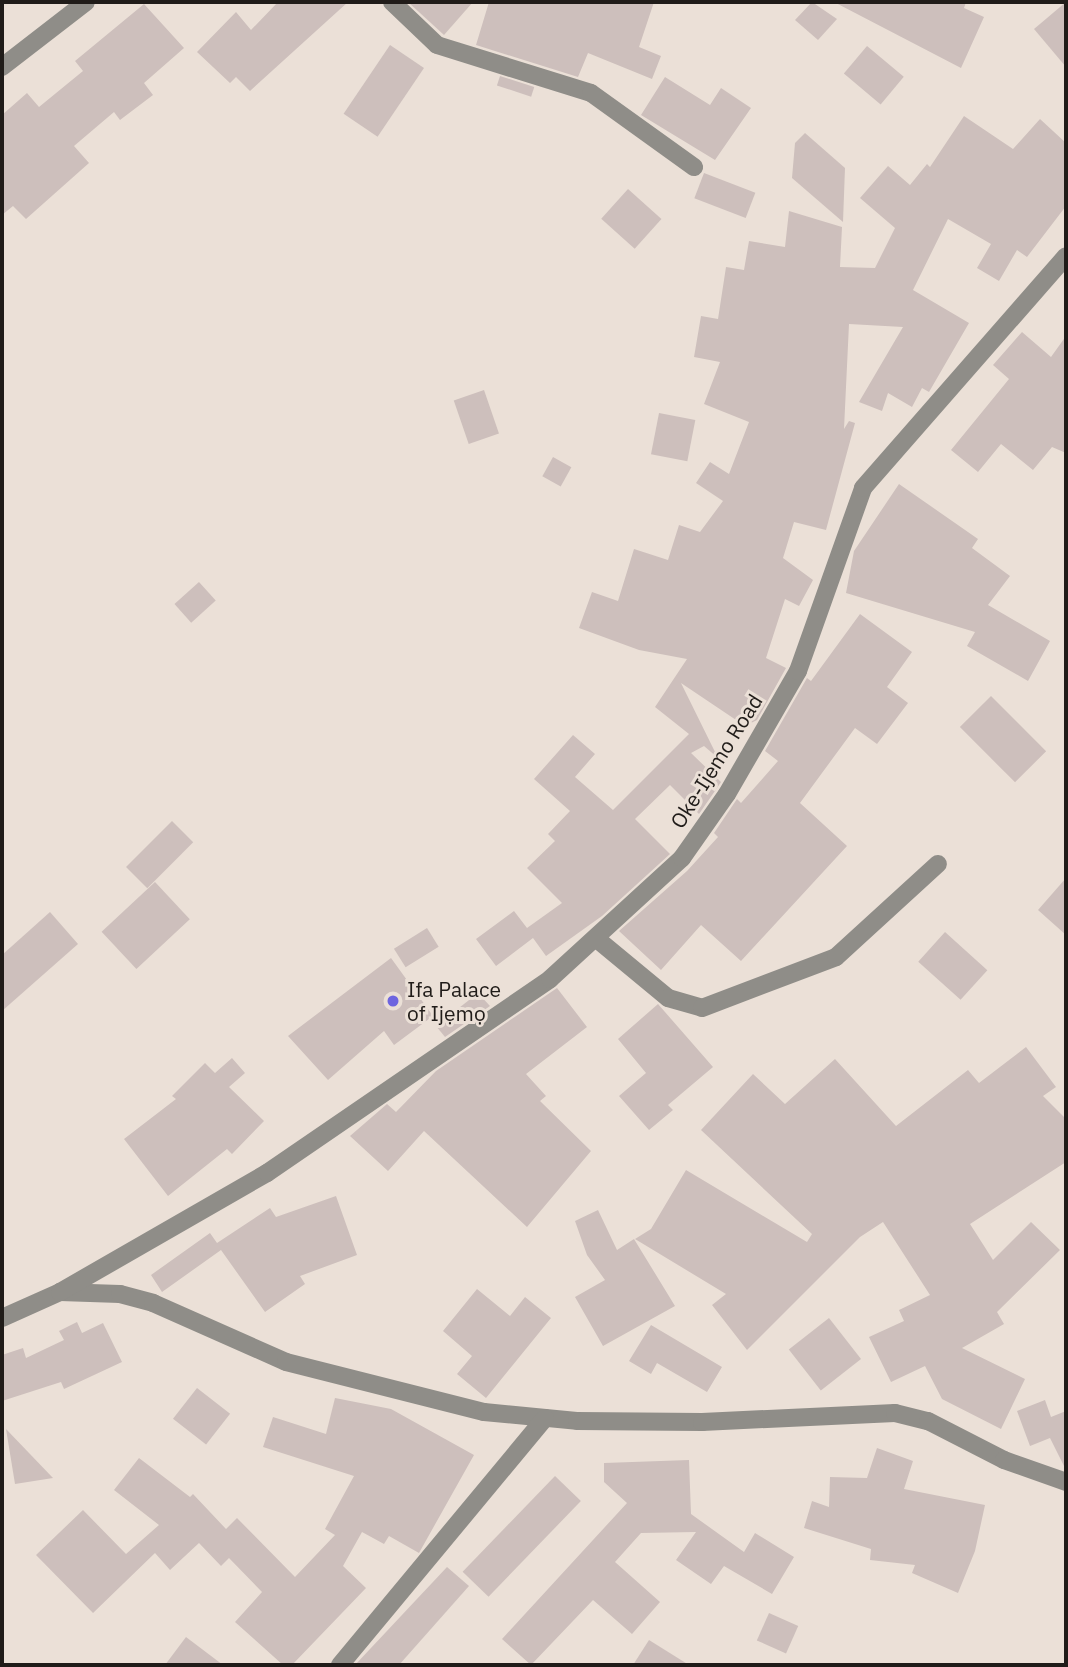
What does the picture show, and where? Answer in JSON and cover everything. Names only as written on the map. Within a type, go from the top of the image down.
[{"type":"street","points":[[2,67],[86,2]]},
{"type":"street","points":[[392,2],[437,45],[591,93],[694,167]]},
{"type":"street","name":"Oke-Ijemo Road","points":[[2,1318],[60,1293],[267,1173],[598,940],[682,858],[727,794],[798,671],[863,488],[1066,256]]},
{"type":"street","points":[[598,940],[668,998],[702,1009],[836,957],[938,864]]},
{"type":"street","points":[[60,1293],[120,1294],[153,1303],[286,1362],[484,1412],[545,1418],[702,1422],[895,1413],[928,1420],[1004,1460],[1066,1482]]},
{"type":"street","points":[[340,1665],[545,1418]]},
{"type":"building","points":[[278,2],[348,2],[250,91],[236,77],[230,83],[197,52],[236,12],[251,30]]},
{"type":"building","points":[[408,2],[473,2],[444,35]]},
{"type":"building","points":[[489,2],[654,2],[639,47],[661,56],[652,79],[588,53],[578,77],[476,45]]},
{"type":"building","points":[[812,2],[837,19],[818,40],[795,20]]},
{"type":"building","points":[[834,2],[966,2],[964,8],[984,17],[961,68]]},
{"type":"building","points":[[1066,2],[1066,67],[1034,29]]},
{"type":"building","points":[[144,4],[184,48],[144,83],[153,95],[120,120],[114,112],[74,146],[89,163],[26,219],[13,206],[2,215],[2,115],[27,93],[39,107],[83,71],[75,61]]},
{"type":"building","points":[[390,45],[424,68],[378,137],[344,114]]},
{"type":"building","points":[[867,46],[904,77],[881,104],[844,74]]},
{"type":"building","points":[[500,76],[534,87],[531,97],[497,86]]},
{"type":"building","points":[[665,77],[710,105],[721,88],[751,108],[715,160],[641,115]]},
{"type":"building","points":[[964,116],[1013,149],[1040,119],[1066,143],[1066,206],[1027,257],[1017,250],[999,281],[977,268],[991,244],[948,219],[913,290],[969,323],[929,392],[922,388],[912,407],[888,393],[882,411],[859,402],[903,327],[849,324],[844,429],[849,421],[855,423],[826,530],[794,522],[783,558],[813,580],[799,606],[785,599],[766,658],[786,668],[757,720],[745,726],[681,683],[718,758],[704,746],[691,753],[721,782],[699,814],[670,785],[635,819],[670,854],[602,916],[546,956],[533,938],[496,966],[476,939],[514,911],[527,928],[562,903],[527,868],[555,841],[548,834],[570,811],[534,779],[573,735],[595,754],[575,777],[613,810],[689,734],[655,707],[687,659],[639,650],[579,628],[592,592],[618,601],[634,549],[668,560],[679,525],[700,532],[723,501],[696,483],[710,462],[729,474],[749,422],[704,404],[720,362],[694,357],[701,316],[718,319],[726,267],[744,270],[749,241],[785,247],[789,211],[842,227],[840,267],[875,268],[895,228],[860,198],[888,166],[910,185],[927,164],[930,167]]},
{"type":"building","points":[[805,133],[845,168],[843,222],[792,178],[795,143]]},
{"type":"building","points":[[704,173],[755,193],[746,218],[694,198]]},
{"type":"building","points":[[628,189],[661,219],[635,249],[601,219]]},
{"type":"building","points":[[1022,332],[1051,357],[1066,336],[1066,453],[1052,447],[1033,470],[1001,444],[978,472],[951,450],[1009,379],[993,365]]},
{"type":"building","points":[[484,390],[499,433],[469,444],[454,400]]},
{"type":"building","points":[[659,413],[695,420],[687,461],[651,454]]},
{"type":"building","points":[[553,457],[571,467],[561,486],[542,476]]},
{"type":"building","points":[[899,484],[978,539],[972,548],[1010,576],[988,605],[1050,641],[1028,681],[967,646],[975,632],[846,593],[854,551]]},
{"type":"building","points":[[199,582],[216,601],[191,623],[174,604]]},
{"type":"building","points":[[860,614],[912,652],[887,687],[908,703],[877,744],[855,728],[800,803],[847,846],[741,961],[701,925],[661,970],[619,931],[687,871],[718,837],[714,833],[737,799],[741,803],[778,761],[765,751],[807,678],[811,681]]},
{"type":"building","points":[[991,696],[1046,751],[1015,782],[960,727]]},
{"type":"building","points":[[172,821],[193,842],[147,888],[126,867]]},
{"type":"building","points":[[1066,878],[1066,935],[1038,910]]},
{"type":"building","points":[[155,882],[190,919],[136,969],[102,932]]},
{"type":"building","points":[[50,912],[78,944],[2,1011],[2,955]]},
{"type":"building","points":[[427,928],[439,947],[406,967],[394,949]]},
{"type":"building","points":[[945,932],[987,970],[961,1000],[918,962]]},
{"type":"building","points":[[391,958],[433,1016],[394,1045],[384,1031],[328,1080],[288,1036]]},
{"type":"building","points":[[557,988],[587,1027],[526,1074],[546,1096],[540,1101],[591,1151],[527,1227],[424,1131],[388,1171],[350,1136],[387,1104],[396,1112],[436,1071]]},
{"type":"building","points":[[478,993],[490,1006],[445,1037],[436,1026]]},
{"type":"building","points":[[658,1004],[713,1067],[668,1105],[673,1110],[649,1130],[619,1096],[646,1073],[618,1039]]},
{"type":"building","points":[[1026,1047],[1056,1087],[1043,1096],[1066,1119],[1066,1162],[970,1224],[993,1260],[1031,1222],[1060,1250],[997,1312],[1004,1324],[962,1348],[1025,1379],[1001,1429],[942,1399],[925,1366],[891,1382],[869,1337],[904,1321],[899,1310],[930,1295],[883,1222],[860,1237],[747,1350],[712,1305],[726,1294],[635,1239],[651,1229],[686,1170],[807,1242],[812,1234],[701,1130],[753,1074],[785,1104],[835,1059],[896,1126],[968,1070],[979,1083]]},
{"type":"building","points":[[232,1058],[245,1073],[229,1087],[264,1121],[232,1154],[227,1149],[168,1196],[124,1139],[176,1099],[172,1096],[205,1063],[215,1073]]},
{"type":"building","points":[[336,1196],[357,1255],[300,1276],[305,1284],[265,1312],[221,1250],[162,1292],[151,1275],[210,1233],[217,1243],[270,1208],[276,1217]]},
{"type":"building","points":[[598,1210],[617,1250],[634,1239],[675,1306],[603,1346],[575,1297],[605,1280],[587,1255],[575,1221]]},
{"type":"building","points":[[477,1289],[510,1316],[525,1297],[551,1318],[486,1398],[457,1374],[472,1356],[443,1331]]},
{"type":"building","points":[[829,1318],[861,1359],[821,1390],[789,1349]]},
{"type":"building","points":[[77,1322],[82,1333],[103,1323],[122,1362],[64,1389],[61,1382],[2,1401],[2,1355],[23,1348],[26,1358],[64,1340],[59,1331]]},
{"type":"building","points":[[651,1325],[722,1367],[707,1392],[657,1363],[651,1374],[629,1361]]},
{"type":"building","points":[[197,1388],[230,1414],[206,1445],[173,1419]]},
{"type":"building","points":[[335,1398],[391,1409],[474,1455],[419,1553],[389,1536],[384,1544],[362,1532],[343,1566],[366,1588],[292,1665],[283,1665],[235,1622],[262,1592],[229,1558],[221,1566],[199,1543],[170,1570],[155,1553],[93,1613],[36,1555],[83,1510],[126,1554],[159,1525],[114,1490],[139,1458],[190,1497],[193,1494],[226,1529],[237,1518],[295,1577],[335,1535],[325,1529],[354,1476],[263,1447],[273,1417],[326,1434]]},
{"type":"building","points":[[1045,1400],[1051,1417],[1066,1411],[1066,1470],[1050,1438],[1030,1446],[1017,1411]]},
{"type":"building","points":[[6,1429],[53,1478],[15,1484]]},
{"type":"building","points":[[877,1448],[913,1461],[904,1489],[985,1505],[975,1551],[958,1593],[912,1573],[915,1565],[870,1560],[871,1549],[804,1528],[812,1501],[829,1507],[830,1477],[867,1478]]},
{"type":"building","points":[[689,1460],[691,1514],[744,1552],[755,1533],[794,1557],[772,1594],[724,1566],[711,1584],[676,1560],[696,1532],[641,1533],[615,1562],[660,1602],[632,1634],[593,1600],[531,1665],[502,1639],[627,1503],[604,1482],[604,1463]]},
{"type":"building","points":[[555,1476],[581,1501],[489,1597],[463,1572]]},
{"type":"building","points":[[447,1567],[469,1586],[399,1665],[355,1665]]},
{"type":"building","points":[[769,1613],[798,1626],[786,1653],[757,1640]]},
{"type":"building","points":[[186,1637],[223,1665],[165,1665]]},
{"type":"building","points":[[649,1640],[689,1665],[633,1665]]},
{"type":"place","name":"Ifa Palace of Ijẹmọ","points":[[393,1001]]}]
